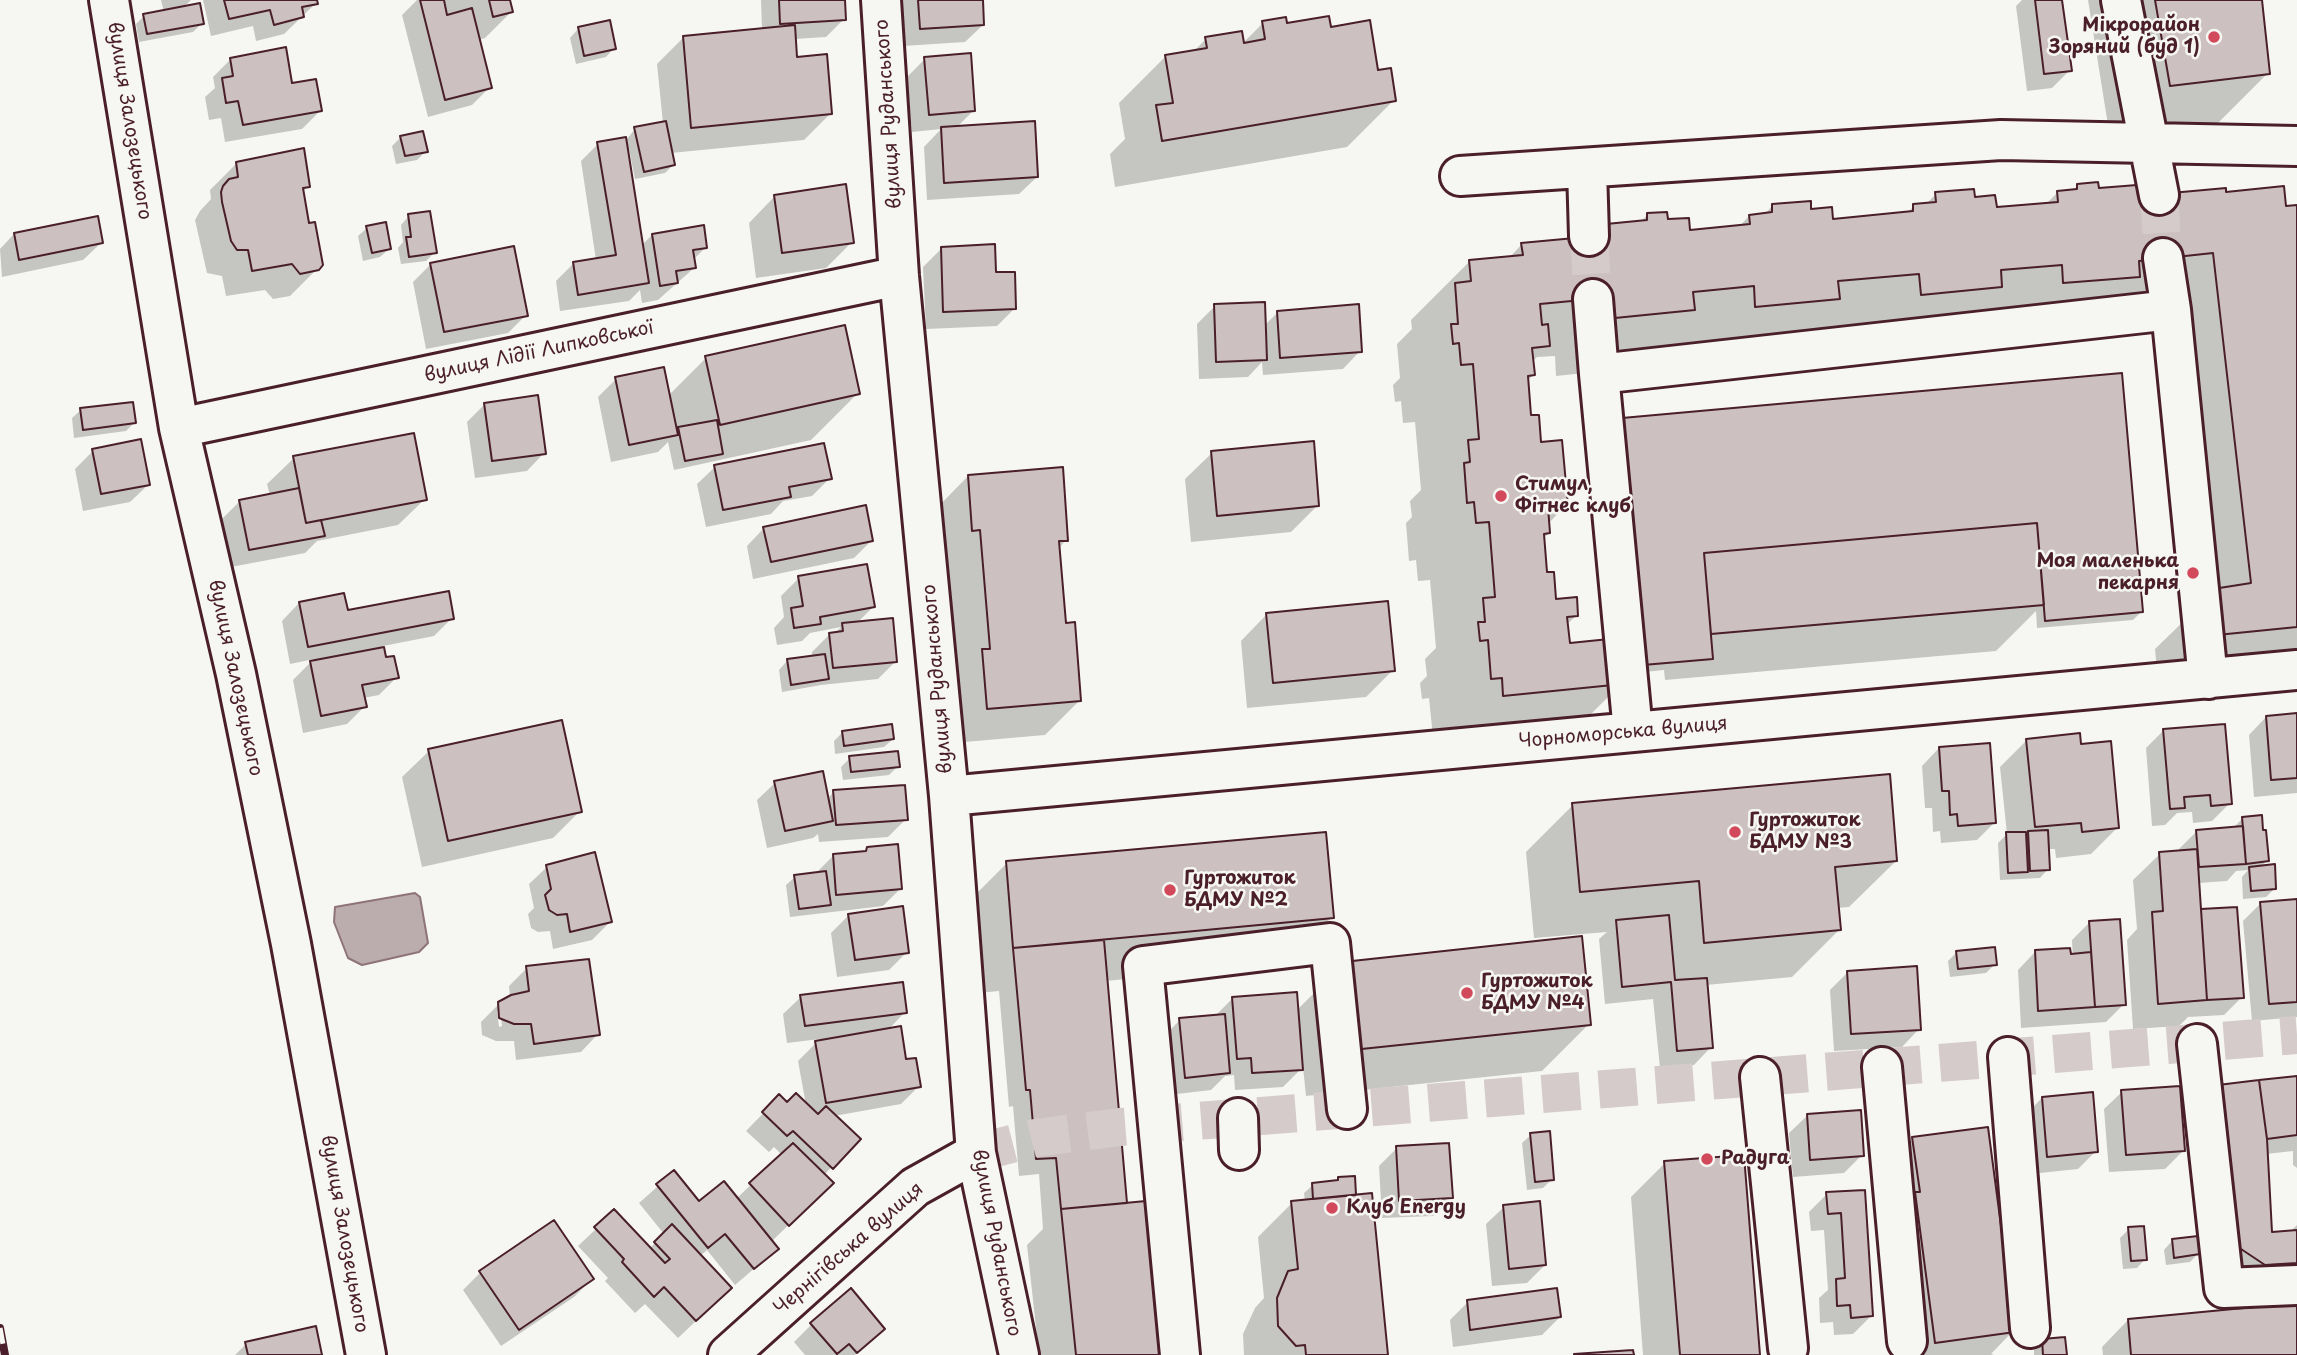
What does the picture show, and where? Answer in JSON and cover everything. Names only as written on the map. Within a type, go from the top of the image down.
[{"type":"street","name":"вулиця Залозецького","points":[[108,0],[179,428],[236,674],[288,930],[366,1355]]},
{"type":"street","name":"вулиця Руданського","points":[[881,0],[899,276],[949,796],[976,1153],[1019,1355]]},
{"type":"street","points":[[2121,0],[2159,195]]},
{"type":"street","points":[[1460,176],[2001,140],[2297,146]]},
{"type":"street","points":[[1587,169],[1589,236]]},
{"type":"street","points":[[2163,258],[2171,310],[2208,679]]},
{"type":"street","name":"вулиця Лідії Липковської","points":[[179,428],[899,276]]},
{"type":"street","points":[[1593,299],[1633,732]]},
{"type":"street","points":[[1600,374],[2171,310]]},
{"type":"street","name":"Чорноморська вулиця","points":[[949,796],[2297,670]]},
{"type":"street","points":[[1180,1355],[1143,966],[1329,943],[1347,1109]]},
{"type":"street","points":[[2197,1044],[2224,1288],[2297,1285]]},
{"type":"street","points":[[2008,1057],[2030,1328]]},
{"type":"street","points":[[1882,1067],[1908,1341]]},
{"type":"street","points":[[1760,1077],[1788,1348]]},
{"type":"street","name":"Чернігівська вулиця","points":[[728,1355],[915,1187],[976,1153]]},
{"type":"shaded area","points":[[415,893],[420,897],[428,943],[419,952],[362,965],[348,958],[334,922],[335,907]]},
{"type":"building","points":[[224,0],[317,0],[318,4],[302,7],[304,17],[274,25],[270,10],[229,19]]},
{"type":"building","points":[[420,0],[444,0],[447,15],[472,8],[492,88],[445,100]]},
{"type":"building","points":[[489,0],[510,0],[513,12],[493,17]]},
{"type":"building","points":[[779,0],[845,0],[846,20],[780,24]]},
{"type":"building","points":[[918,0],[983,0],[984,25],[920,29]]},
{"type":"building","points":[[2035,0],[2062,0],[2072,71],[2044,74]]},
{"type":"building","name":"Мікрорайон Зоряний (буд 1)","points":[[2155,0],[2262,0],[2270,74],[2170,86]]},
{"type":"building","points":[[200,3],[204,24],[147,34],[143,14]]},
{"type":"building","points":[[1329,16],[1331,27],[1370,20],[1378,70],[1391,68],[1396,101],[1162,141],[1156,105],[1173,103],[1165,55],[1207,48],[1205,37],[1242,31],[1244,43],[1265,39],[1262,21],[1286,17],[1287,23]]},
{"type":"building","points":[[610,20],[616,49],[584,56],[578,27]]},
{"type":"building","points":[[795,25],[797,57],[827,54],[832,114],[691,128],[683,36]]},
{"type":"building","points":[[286,47],[292,83],[316,79],[322,111],[243,125],[238,101],[226,103],[222,78],[233,76],[230,58]]},
{"type":"building","points":[[971,53],[975,111],[929,115],[924,57]]},
{"type":"building","points":[[666,121],[675,165],[644,172],[634,127]]},
{"type":"building","points":[[1035,121],[1038,177],[944,183],[941,127]]},
{"type":"building","points":[[423,131],[428,152],[405,156],[400,136]]},
{"type":"building","points":[[626,137],[649,283],[578,295],[573,262],[616,255],[597,142]]},
{"type":"building","points":[[304,148],[310,187],[303,188],[309,223],[315,222],[323,265],[319,270],[300,274],[292,264],[252,271],[248,250],[237,250],[231,241],[222,202],[223,186],[229,179],[238,177],[236,162]]},
{"type":"building","points":[[2098,182],[2099,188],[2137,185],[2138,196],[2284,186],[2286,206],[2297,205],[2297,627],[2217,635],[2213,589],[2251,583],[2213,253],[2139,261],[2140,277],[2063,283],[2062,265],[2001,270],[2002,287],[1921,295],[1919,274],[1838,281],[1840,299],[1755,307],[1754,286],[1693,292],[1695,310],[1615,318],[1613,298],[1593,299],[1540,304],[1542,325],[1548,324],[1550,346],[1532,348],[1535,375],[1528,376],[1531,415],[1539,415],[1541,442],[1562,440],[1568,506],[1548,507],[1550,533],[1544,534],[1547,572],[1554,572],[1556,599],[1577,597],[1578,616],[1567,617],[1570,643],[1619,638],[1623,684],[1503,696],[1502,678],[1491,679],[1488,640],[1480,641],[1478,622],[1485,622],[1483,598],[1495,597],[1489,522],[1476,523],[1474,502],[1467,503],[1464,463],[1470,462],[1468,440],[1479,439],[1473,364],[1461,365],[1459,343],[1453,344],[1451,324],[1458,324],[1455,283],[1471,281],[1469,260],[1523,255],[1521,243],[1607,235],[1606,224],[1647,220],[1647,213],[1667,212],[1668,219],[1689,218],[1690,230],[1750,224],[1749,215],[1772,212],[1772,204],[1811,201],[1811,209],[1832,207],[1833,219],[1913,211],[1913,204],[1936,202],[1935,192],[1974,189],[1975,197],[1995,195],[1997,207],[2058,202],[2057,191],[2077,189],[2077,184]]},
{"type":"building","points":[[846,184],[854,243],[782,253],[774,195]]},
{"type":"building","points":[[430,211],[437,253],[409,257],[406,237],[411,237],[408,214]]},
{"type":"building","points":[[98,216],[103,243],[19,260],[14,233]]},
{"type":"building","points":[[386,222],[391,249],[372,253],[366,226]]},
{"type":"building","points":[[704,225],[707,248],[693,250],[696,268],[676,271],[678,283],[660,286],[652,234]]},
{"type":"building","points":[[995,244],[996,272],[1015,272],[1016,309],[943,312],[941,247]]},
{"type":"building","points":[[514,246],[528,316],[444,332],[430,263]]},
{"type":"building","points":[[1265,302],[1267,360],[1216,362],[1214,304]]},
{"type":"building","points":[[1359,304],[1362,352],[1280,358],[1277,311]]},
{"type":"building","points":[[845,325],[860,394],[720,425],[705,356]]},
{"type":"building","points":[[664,367],[678,435],[629,445],[615,377]]},
{"type":"building","points":[[2122,373],[2143,612],[2045,621],[2037,523],[1704,553],[1713,659],[1643,665],[1622,418]]},
{"type":"building","points":[[538,395],[546,454],[492,461],[484,403]]},
{"type":"building","points":[[133,402],[136,423],[83,430],[80,408]]},
{"type":"building","points":[[717,420],[723,454],[685,461],[678,427]]},
{"type":"building","points":[[414,433],[427,500],[306,523],[293,456]]},
{"type":"building","points":[[141,439],[150,485],[101,494],[92,449]]},
{"type":"building","points":[[1314,441],[1319,506],[1217,516],[1211,451]]},
{"type":"building","points":[[824,443],[832,479],[789,487],[791,497],[723,510],[714,465]]},
{"type":"building","points":[[1063,467],[1068,541],[1059,541],[1066,623],[1075,622],[1081,701],[987,709],[982,649],[990,649],[980,530],[972,531],[968,475]]},
{"type":"building","points":[[299,488],[306,523],[321,520],[325,536],[249,550],[239,500]]},
{"type":"building","points":[[866,505],[873,541],[771,562],[763,527]]},
{"type":"building","points":[[2037,523],[2044,605],[1711,634],[1704,553]]},
{"type":"building","points":[[867,564],[875,607],[820,617],[821,624],[794,628],[791,608],[803,606],[798,576]]},
{"type":"building","points":[[449,591],[454,619],[308,647],[299,602],[344,593],[348,610]]},
{"type":"building","points":[[1388,601],[1395,671],[1273,683],[1266,613]]},
{"type":"building","points":[[893,618],[897,662],[833,668],[829,633],[843,631],[842,623]]},
{"type":"building","points":[[384,647],[386,657],[394,656],[399,678],[362,685],[367,707],[321,716],[310,661]]},
{"type":"building","points":[[825,654],[829,679],[791,685],[787,659]]},
{"type":"building","points":[[2297,713],[2297,778],[2271,780],[2266,716]]},
{"type":"building","points":[[562,720],[582,812],[448,841],[428,749]]},
{"type":"building","points":[[892,724],[894,739],[844,746],[842,731]]},
{"type":"building","points":[[2225,724],[2232,804],[2211,806],[2210,795],[2184,797],[2185,808],[2170,809],[2163,729]]},
{"type":"building","points":[[2080,733],[2081,744],[2111,741],[2119,828],[2082,832],[2081,823],[2035,827],[2026,739]]},
{"type":"building","points":[[1990,743],[1996,823],[1958,826],[1957,814],[1950,815],[1949,791],[1942,791],[1939,747]]},
{"type":"building","points":[[898,751],[900,767],[851,772],[849,756]]},
{"type":"building","points":[[823,771],[833,821],[785,831],[774,781]]},
{"type":"building","name":"Гуртожиток БДМУ №3","points":[[1890,774],[1897,861],[1835,867],[1841,930],[1704,943],[1699,881],[1580,892],[1572,803]]},
{"type":"building","points":[[905,785],[908,820],[836,825],[833,790]]},
{"type":"building","points":[[2262,815],[2269,861],[2246,864],[2242,817]]},
{"type":"building","points":[[2243,826],[2246,864],[2199,867],[2196,830]]},
{"type":"building","points":[[2048,830],[2050,870],[2030,871],[2028,831]]},
{"type":"building","name":"Гуртожиток БДМУ №2","points":[[1326,832],[1334,918],[1013,948],[1006,861]]},
{"type":"building","points":[[2006,832],[2026,832],[2028,872],[2008,873]]},
{"type":"building","points":[[898,844],[902,889],[836,895],[833,854]]},
{"type":"building","points":[[2197,849],[2207,1000],[2158,1004],[2152,912],[2163,911],[2159,852]]},
{"type":"building","points":[[595,852],[612,922],[570,932],[567,914],[557,915],[549,910],[545,895],[551,889],[546,865]]},
{"type":"building","points":[[2275,864],[2276,889],[2251,891],[2249,867]]},
{"type":"building","points":[[826,871],[831,905],[799,909],[794,875]]},
{"type":"building","points":[[2297,899],[2297,1002],[2269,1004],[2260,902]]},
{"type":"building","points":[[903,906],[909,953],[855,960],[848,914]]},
{"type":"building","points":[[2237,907],[2244,998],[2207,1000],[2201,909]]},
{"type":"building","points":[[1669,915],[1675,980],[1707,978],[1713,1048],[1677,1051],[1671,982],[1622,987],[1616,920]]},
{"type":"building","points":[[2120,919],[2126,1005],[2095,1007],[2089,921]]},
{"type":"building","name":"Гуртожиток БДМУ №4","points":[[1582,936],[1591,1025],[1352,1050],[1343,962]]},
{"type":"building","points":[[1104,940],[1127,1203],[1061,1209],[1056,1158],[1036,1159],[1030,1090],[1026,1090],[1013,948]]},
{"type":"building","points":[[1995,947],[1997,965],[1958,969],[1956,951]]},
{"type":"building","points":[[2070,948],[2071,954],[2091,952],[2095,1007],[2038,1011],[2035,950]]},
{"type":"building","points":[[589,959],[600,1035],[534,1044],[531,1024],[514,1024],[499,1018],[498,1002],[511,995],[529,991],[526,966]]},
{"type":"building","points":[[1917,966],[1921,1030],[1851,1034],[1847,971]]},
{"type":"building","points":[[903,982],[907,1013],[805,1026],[800,995]]},
{"type":"building","points":[[1297,992],[1303,1070],[1252,1073],[1251,1058],[1237,1059],[1232,997]]},
{"type":"building","points":[[1225,1014],[1230,1073],[1185,1078],[1179,1018]]},
{"type":"building","points":[[901,1026],[906,1059],[916,1058],[921,1087],[826,1103],[815,1041]]},
{"type":"building","points":[[2297,1076],[2297,1135],[2267,1139],[2259,1080]]},
{"type":"building","points":[[2259,1080],[2267,1139],[2272,1232],[2297,1230],[2297,1263],[2265,1265],[2235,1245],[2218,1085]]},
{"type":"building","points":[[2180,1086],[2185,1151],[2126,1155],[2121,1090]]},
{"type":"building","points":[[2093,1092],[2098,1152],[2047,1157],[2042,1097]]},
{"type":"building","points":[[796,1093],[818,1114],[826,1106],[861,1139],[833,1169],[793,1131],[787,1136],[762,1112],[779,1094],[787,1102]]},
{"type":"building","points":[[1861,1110],[1864,1156],[1810,1160],[1807,1114]]},
{"type":"building","points":[[1988,1127],[2015,1332],[1935,1343],[1915,1192],[1920,1192],[1912,1137]]},
{"type":"building","points":[[1550,1131],[1554,1180],[1535,1182],[1530,1133]]},
{"type":"building","points":[[793,1143],[834,1183],[789,1226],[749,1183]]},
{"type":"building","points":[[1449,1143],[1453,1198],[1399,1201],[1396,1146]]},
{"type":"building","points":[[1744,1155],[1760,1355],[1680,1355],[1664,1161]]},
{"type":"building","points":[[674,1170],[699,1201],[724,1181],[779,1249],[754,1269],[725,1234],[708,1248],[656,1184]]},
{"type":"building","points":[[1355,1176],[1356,1195],[1313,1199],[1312,1183]]},
{"type":"building","points":[[1865,1190],[1873,1316],[1851,1318],[1850,1305],[1837,1306],[1836,1279],[1845,1278],[1841,1213],[1828,1214],[1826,1192]]},
{"type":"building","points":[[1372,1193],[1388,1355],[1306,1355],[1305,1345],[1296,1346],[1278,1326],[1277,1298],[1288,1271],[1298,1269],[1291,1201]]},
{"type":"building","points":[[1146,1201],[1161,1355],[1076,1355],[1061,1209]]},
{"type":"building","points":[[1540,1201],[1546,1265],[1509,1269],[1503,1205]]},
{"type":"building","points":[[614,1209],[665,1263],[670,1259],[654,1242],[672,1224],[732,1288],[696,1321],[664,1287],[654,1297],[594,1227]]},
{"type":"building","points":[[554,1220],[594,1279],[519,1330],[479,1271]]},
{"type":"building","points":[[2144,1226],[2147,1260],[2131,1261],[2128,1227]]},
{"type":"building","points":[[2198,1236],[2200,1254],[2174,1258],[2172,1239]]},
{"type":"building","points":[[851,1288],[885,1329],[857,1353],[849,1344],[837,1354],[810,1323]]},
{"type":"building","points":[[1557,1288],[1561,1317],[1470,1330],[1467,1300]]},
{"type":"building","points":[[2297,1303],[2297,1355],[2131,1355],[2128,1319]]},
{"type":"building","points":[[316,1326],[322,1355],[248,1355],[245,1342]]},
{"type":"building","points":[[2065,1337],[2067,1355],[2043,1355],[2042,1339]]},
{"type":"building","points":[[1633,1350],[1634,1355],[1574,1355],[1574,1354]]},
{"type":"tunnel","points":[[2159,195],[2163,258]]},
{"type":"tunnel","points":[[1589,236],[1593,299]]},
{"type":"tunnel","points":[[976,1153],[1035,1138],[1120,1127],[2297,1035]]},
{"type":"railway","points":[[0,1328],[5,1355]]},
{"type":"place","name":"Мікрорайон Зоряний (буд 1)","points":[[2214,37]]},
{"type":"place","name":"Стимул, Фітнес клуб","points":[[1501,496]]},
{"type":"place","name":"Моя маленька пекарня","points":[[2193,573]]},
{"type":"place","name":"Гуртожиток БДМУ №3","points":[[1735,832]]},
{"type":"place","name":"Гуртожиток БДМУ №2","points":[[1170,890]]},
{"type":"place","name":"Гуртожиток БДМУ №4","points":[[1467,993]]},
{"type":"place","name":"Радуга","points":[[1707,1159]]},
{"type":"place","name":"Клуб Energy","points":[[1332,1208]]}]
